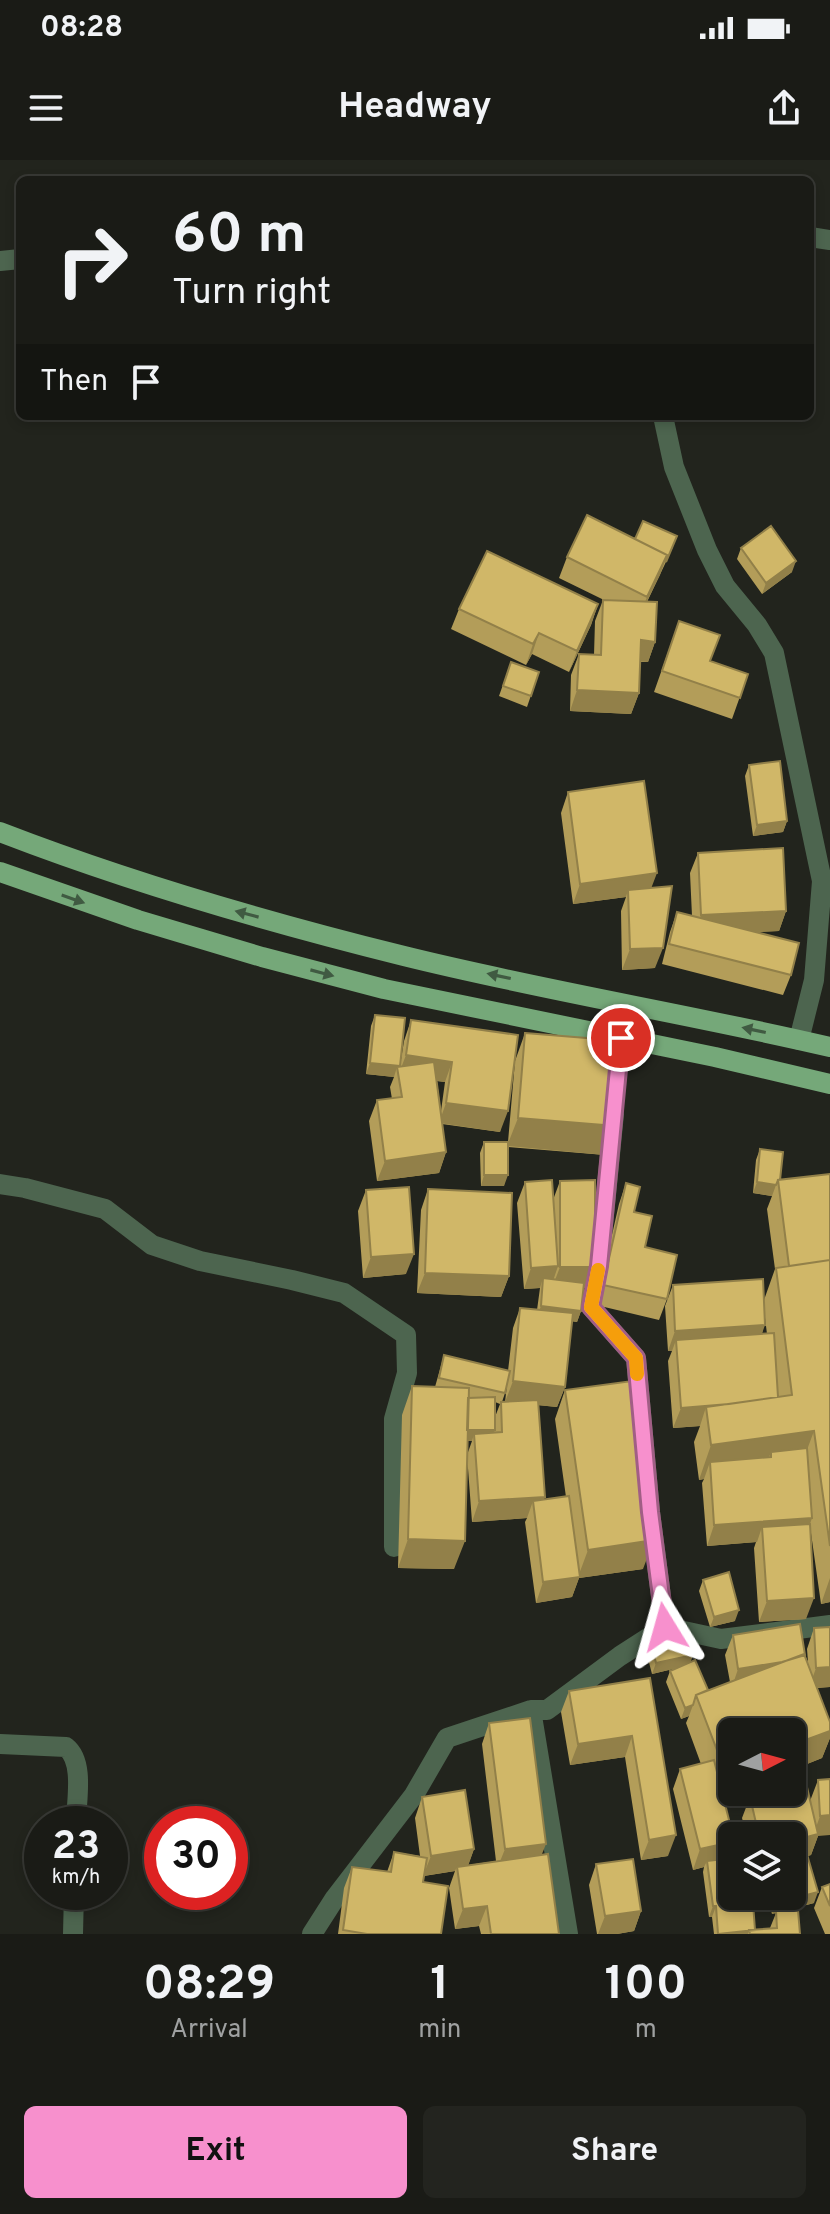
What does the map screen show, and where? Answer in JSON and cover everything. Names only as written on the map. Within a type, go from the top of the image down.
[{"type":"main road","points":[[0,832],[87,865],[227,909],[407,957],[830,1047]]},
{"type":"main road","points":[[0,872],[138,920],[384,989],[621,1046],[715,1057],[830,1084]]},
{"type":"street","points":[[664,420],[674,467],[707,550],[725,586],[757,625],[774,653],[822,881],[814,980],[799,1040]]},
{"type":"street","points":[[615,1099],[599,1266],[591,1307],[636,1358],[650,1512],[665,1627]]},
{"type":"street","points":[[0,1184],[37,1190],[105,1209],[152,1245],[200,1261],[344,1293],[406,1335],[407,1373],[394,1419],[394,1547]]},
{"type":"street","points":[[312,1934],[335,1898],[414,1795],[447,1738],[531,1710],[547,1710],[665,1627],[721,1639],[830,1625]]},
{"type":"street","points":[[531,1710],[568,1934]]},
{"type":"street","points":[[0,1744],[66,1747],[72,1752],[77,1765],[76,1806]]},
{"type":"street","points":[[73,1934],[74,1910]]},
{"type":"building","points":[[587,515],[667,555],[647,597],[567,557]]},
{"type":"building","points":[[643,521],[677,536],[666,562],[667,555],[635,539]]},
{"type":"building","points":[[771,526],[796,561],[766,583],[741,548]]},
{"type":"building","points":[[487,551],[598,604],[577,651],[539,633],[533,644],[459,609]]},
{"type":"building","points":[[603,600],[657,602],[655,642],[641,640],[639,693],[577,690],[579,654],[601,655]]},
{"type":"building","points":[[679,621],[720,635],[710,661],[748,674],[740,698],[662,671]]},
{"type":"building","points":[[511,662],[539,672],[531,696],[503,686]]},
{"type":"building","points":[[780,761],[787,821],[757,825],[749,765]]},
{"type":"building","points":[[644,781],[657,873],[580,884],[568,792]]},
{"type":"building","points":[[783,848],[786,911],[701,915],[698,853]]},
{"type":"building","points":[[672,886],[663,948],[630,949],[628,890]]},
{"type":"building","points":[[677,912],[799,943],[791,975],[669,944]]},
{"type":"building","points":[[375,1015],[405,1018],[400,1066],[370,1063]]},
{"type":"building","points":[[411,1020],[518,1035],[508,1111],[446,1103],[452,1062],[406,1055]]},
{"type":"building","points":[[525,1033],[623,1041],[616,1126],[518,1118]]},
{"type":"building","points":[[434,1062],[446,1152],[385,1161],[377,1100],[402,1097],[397,1067]]},
{"type":"building","points":[[484,1142],[508,1142],[508,1175],[484,1175]]},
{"type":"building","points":[[760,1149],[783,1152],[780,1180],[776,1185],[757,1182]]},
{"type":"building","points":[[830,1174],[830,1260],[789,1266],[778,1180]]},
{"type":"building","points":[[552,1180],[558,1266],[531,1268],[525,1182]]},
{"type":"building","points":[[595,1180],[595,1267],[560,1267],[560,1181]]},
{"type":"building","points":[[626,1183],[640,1187],[634,1212],[652,1216],[645,1247],[677,1255],[667,1299],[603,1285]]},
{"type":"building","points":[[409,1187],[414,1254],[371,1257],[366,1190]]},
{"type":"building","points":[[428,1189],[512,1193],[509,1276],[425,1273]]},
{"type":"building","points":[[830,1260],[830,1546],[814,1431],[711,1445],[706,1407],[792,1395],[776,1268]]},
{"type":"building","points":[[543,1278],[584,1283],[581,1311],[541,1306]]},
{"type":"building","points":[[763,1279],[765,1325],[675,1331],[673,1285]]},
{"type":"building","points":[[520,1308],[573,1313],[565,1387],[513,1381]]},
{"type":"building","points":[[774,1333],[778,1397],[681,1408],[676,1340]]},
{"type":"building","points":[[444,1355],[510,1371],[505,1393],[439,1378]]},
{"type":"building","points":[[632,1381],[654,1540],[588,1550],[565,1390]]},
{"type":"building","points":[[412,1386],[469,1388],[465,1541],[408,1539]]},
{"type":"building","points":[[495,1397],[495,1430],[467,1430],[468,1398]]},
{"type":"building","points":[[538,1400],[545,1497],[479,1501],[474,1434],[502,1432],[501,1402]]},
{"type":"building","points":[[807,1448],[812,1518],[714,1525],[710,1462],[771,1457],[771,1452]]},
{"type":"building","points":[[569,1496],[580,1577],[543,1582],[533,1501]]},
{"type":"building","points":[[810,1524],[814,1598],[767,1601],[762,1527]]},
{"type":"building","points":[[729,1572],[739,1610],[714,1617],[703,1580]]},
{"type":"building","points":[[800,1624],[805,1655],[738,1669],[733,1635]]},
{"type":"building","points":[[686,1627],[693,1655],[656,1663],[649,1636]]},
{"type":"building","points":[[830,1627],[830,1667],[816,1668],[814,1628]]},
{"type":"building","points":[[804,1654],[830,1722],[830,1731],[806,1740],[806,1718],[718,1718],[718,1753],[696,1695]]},
{"type":"building","points":[[695,1660],[708,1690],[696,1695],[693,1705],[685,1708],[670,1671]]},
{"type":"building","points":[[650,1678],[676,1835],[649,1840],[632,1736],[578,1744],[569,1691]]},
{"type":"building","points":[[530,1718],[546,1844],[505,1849],[489,1723]]},
{"type":"building","points":[[714,1760],[718,1776],[718,1806],[726,1806],[730,1822],[718,1822],[718,1845],[700,1849],[680,1769]]},
{"type":"building","points":[[830,1779],[830,1815],[820,1816],[818,1780]]},
{"type":"building","points":[[806,1783],[818,1834],[806,1837],[806,1822],[756,1822],[752,1806],[806,1806]]},
{"type":"building","points":[[465,1790],[474,1849],[431,1856],[422,1797]]},
{"type":"building","points":[[806,1851],[818,1892],[806,1895]]},
{"type":"building","points":[[394,1852],[427,1858],[423,1882],[448,1886],[441,1934],[367,1934],[343,1930],[352,1867],[391,1872]]},
{"type":"building","points":[[548,1854],[559,1934],[491,1934],[487,1906],[463,1909],[457,1867]]},
{"type":"building","points":[[633,1859],[641,1911],[605,1916],[596,1864]]},
{"type":"building","points":[[718,1860],[718,1910],[754,1910],[755,1930],[718,1934],[707,1861]]},
{"type":"building","points":[[830,1884],[830,1906],[822,1887]]},
{"type":"building","points":[[798,1910],[800,1934],[750,1934],[749,1930],[777,1928],[776,1911]]},
{"type":"slow traffic","points":[[598,1270],[591,1307],[636,1358],[637,1374]]},
{"type":"route","points":[[621,1038],[599,1266],[591,1307],[636,1358],[650,1512],[665,1627]]}]
